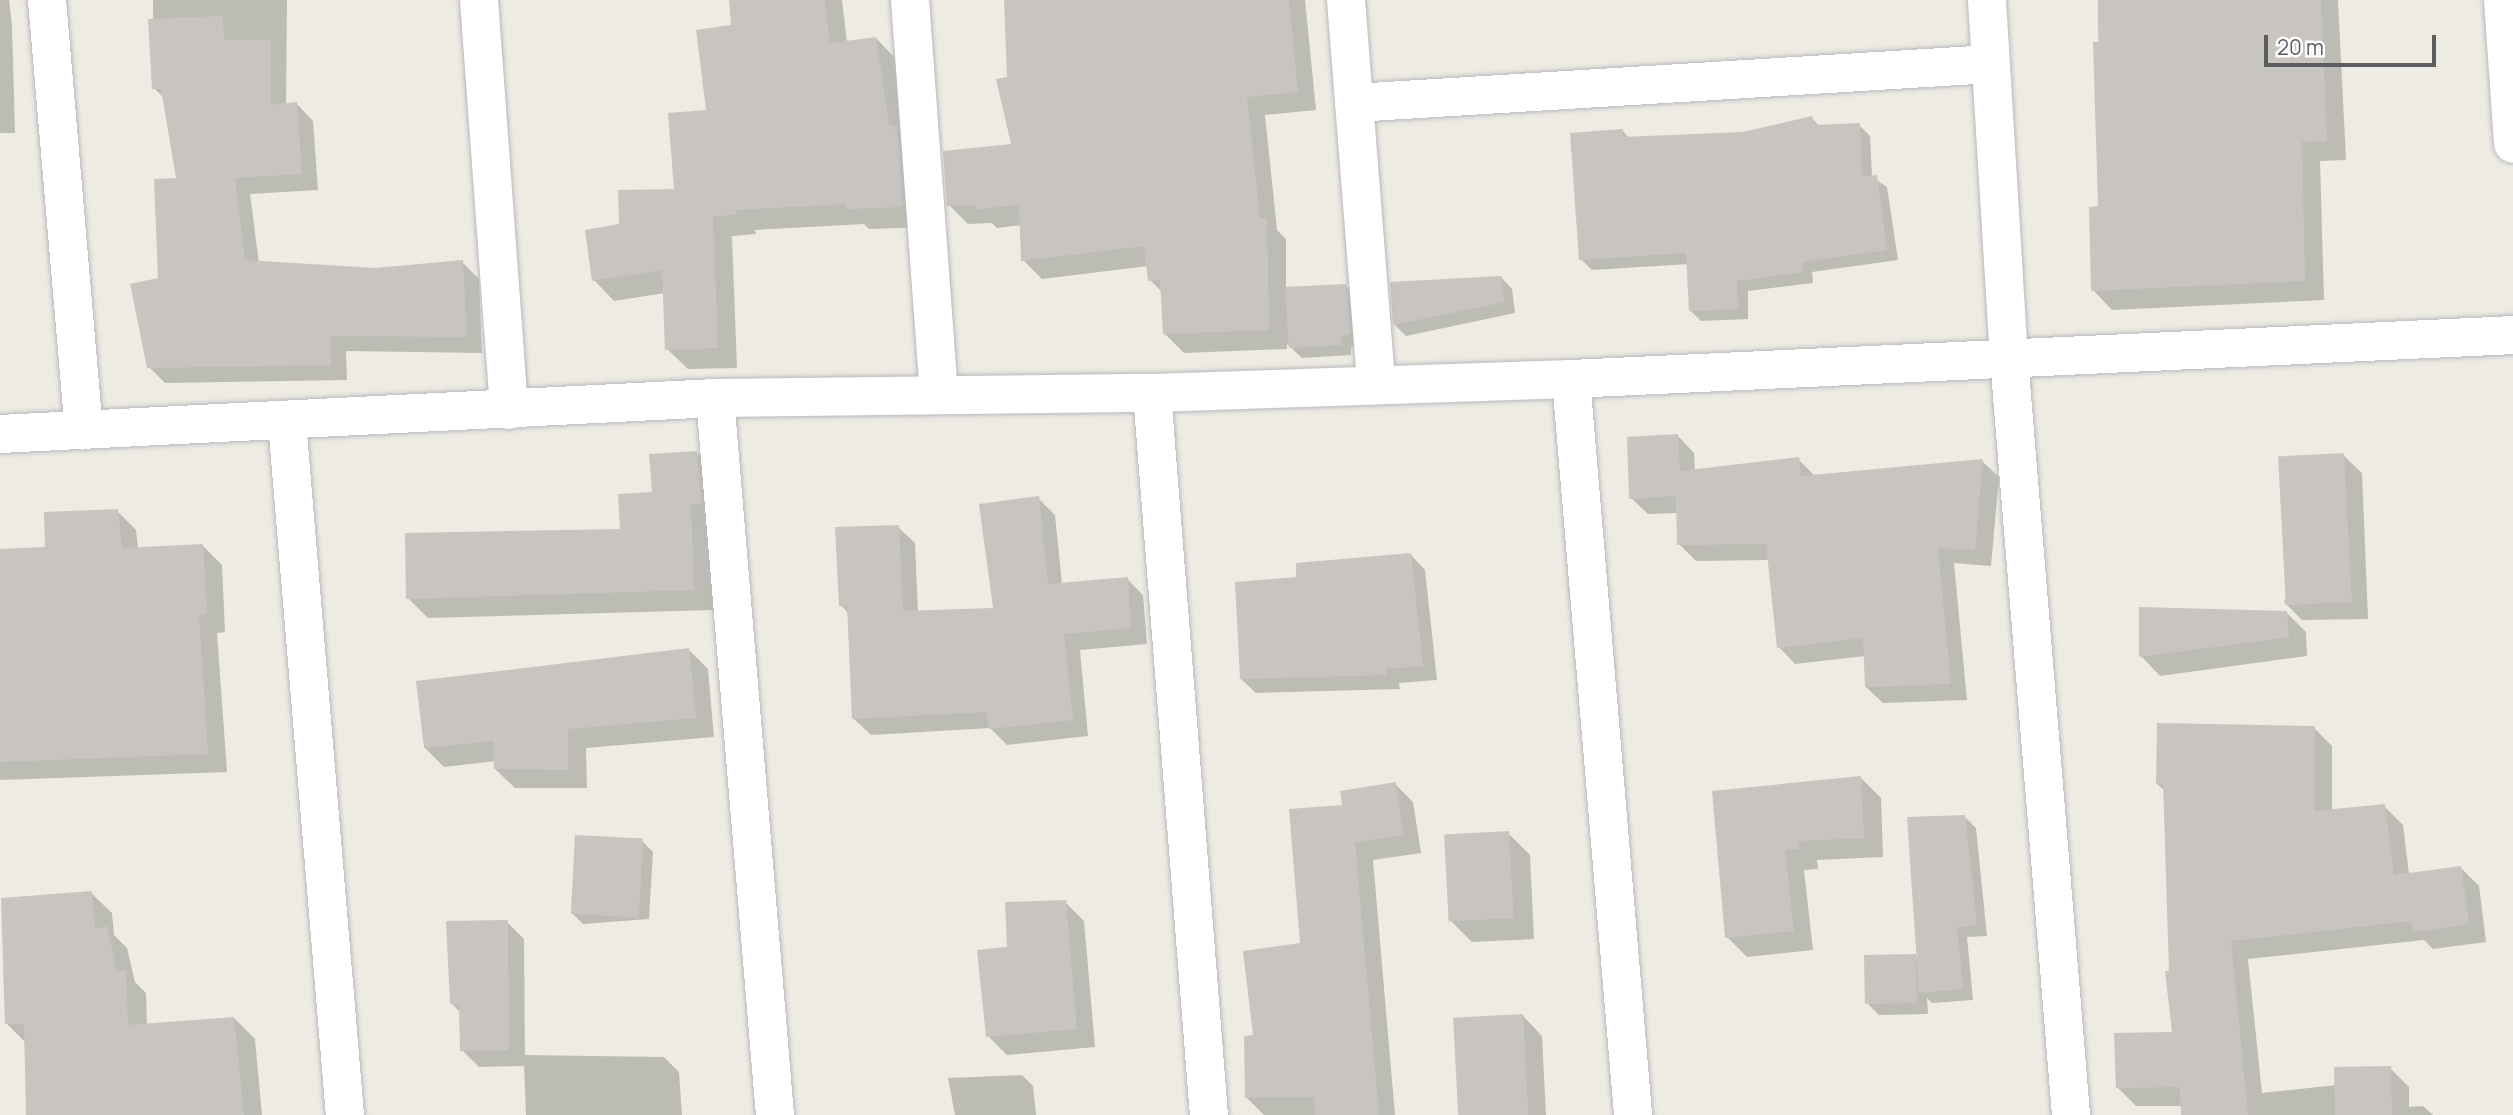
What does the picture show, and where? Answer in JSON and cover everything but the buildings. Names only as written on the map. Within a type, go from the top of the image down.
[{"type":"street","points":[[47,0],[84,430]]},
{"type":"street","points":[[479,0],[509,410]]},
{"type":"street","points":[[910,0],[939,394]]},
{"type":"street","points":[[1346,0],[1376,383]]},
{"type":"street","points":[[1987,0],[2009,359],[2071,1115]]},
{"type":"street","points":[[2503,0],[2513,145]]},
{"type":"street","points":[[1354,103],[1991,64]]},
{"type":"street","points":[[0,434],[287,422],[715,398],[1152,393],[1376,383],[1571,379],[2513,335]]},
{"type":"street","points":[[1571,379],[1633,1115]]},
{"type":"street","points":[[1152,393],[1209,1115]]},
{"type":"street","points":[[715,398],[775,1115]]},
{"type":"street","points":[[287,422],[345,1115]]}]
